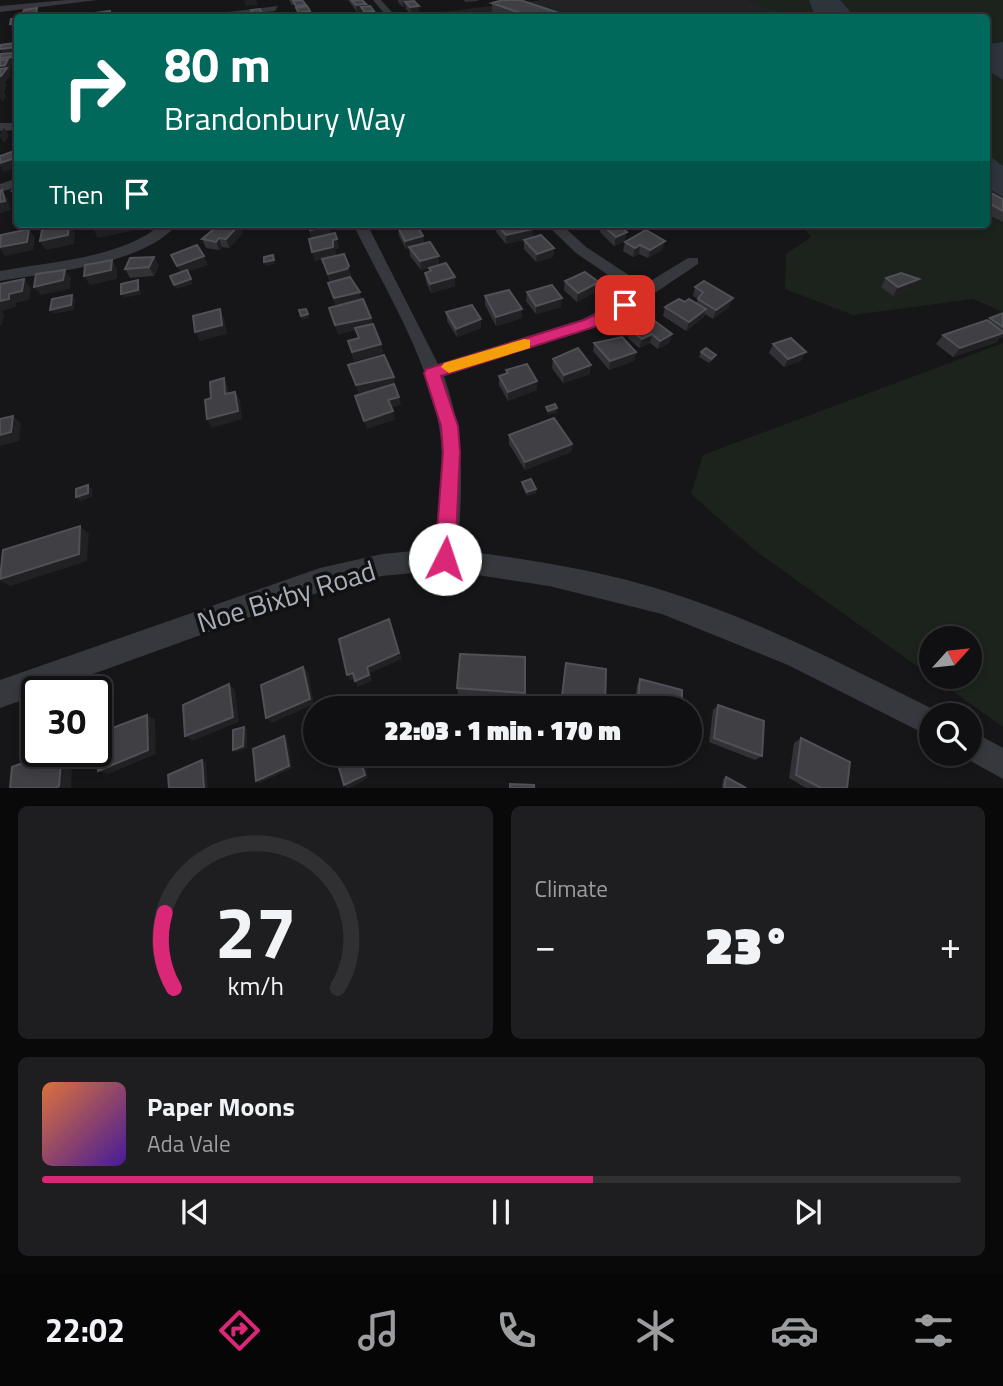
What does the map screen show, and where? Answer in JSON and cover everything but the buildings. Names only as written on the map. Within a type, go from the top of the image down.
[{"type":"street","points":[[0,20],[5,9],[93,0]]},
{"type":"street","points":[[377,0],[389,14]]},
{"type":"street","points":[[235,14],[275,9]]},
{"type":"street","points":[[362,228],[432,373],[449,426],[452,452],[445,559]]},
{"type":"street","points":[[557,228],[582,250],[645,293]]},
{"type":"street","points":[[0,276],[123,251],[167,232]]},
{"type":"street","points":[[432,373],[589,323],[645,293],[693,261]]},
{"type":"street","name":"Noe Bixby Road","points":[[0,694],[320,580],[382,565],[445,559],[549,574],[662,602],[796,655],[919,717]]},
{"type":"street","points":[[982,752],[1003,764]]},
{"type":"shaded area","points":[[541,0],[747,0],[785,14],[427,14]]},
{"type":"shaded area","points":[[747,0],[809,0],[814,14],[784,14]]},
{"type":"shaded area","points":[[809,0],[840,0],[852,14],[814,14]]},
{"type":"shaded area","points":[[840,0],[1003,0],[1003,42],[990,44],[990,14],[852,14]]},
{"type":"shaded area","points":[[1003,42],[1003,80],[990,72],[990,44]]},
{"type":"shaded area","points":[[990,72],[1003,80],[1003,166],[990,156]]},
{"type":"shaded area","points":[[990,156],[1003,166],[1003,197],[990,190]]},
{"type":"shaded area","points":[[990,190],[1003,197],[1003,312],[973,299],[853,315],[785,289],[786,254],[811,237],[803,228],[990,228]]},
{"type":"shaded area","points":[[1003,343],[1003,727],[982,712],[982,703],[969,703],[951,690],[982,690],[982,626],[919,626],[919,667],[757,552],[691,494],[703,455]]},
{"type":"slow traffic","points":[[449,367],[524,344]]},
{"type":"route","points":[[445,559],[452,452],[449,426],[432,373],[569,331],[625,305]]}]
